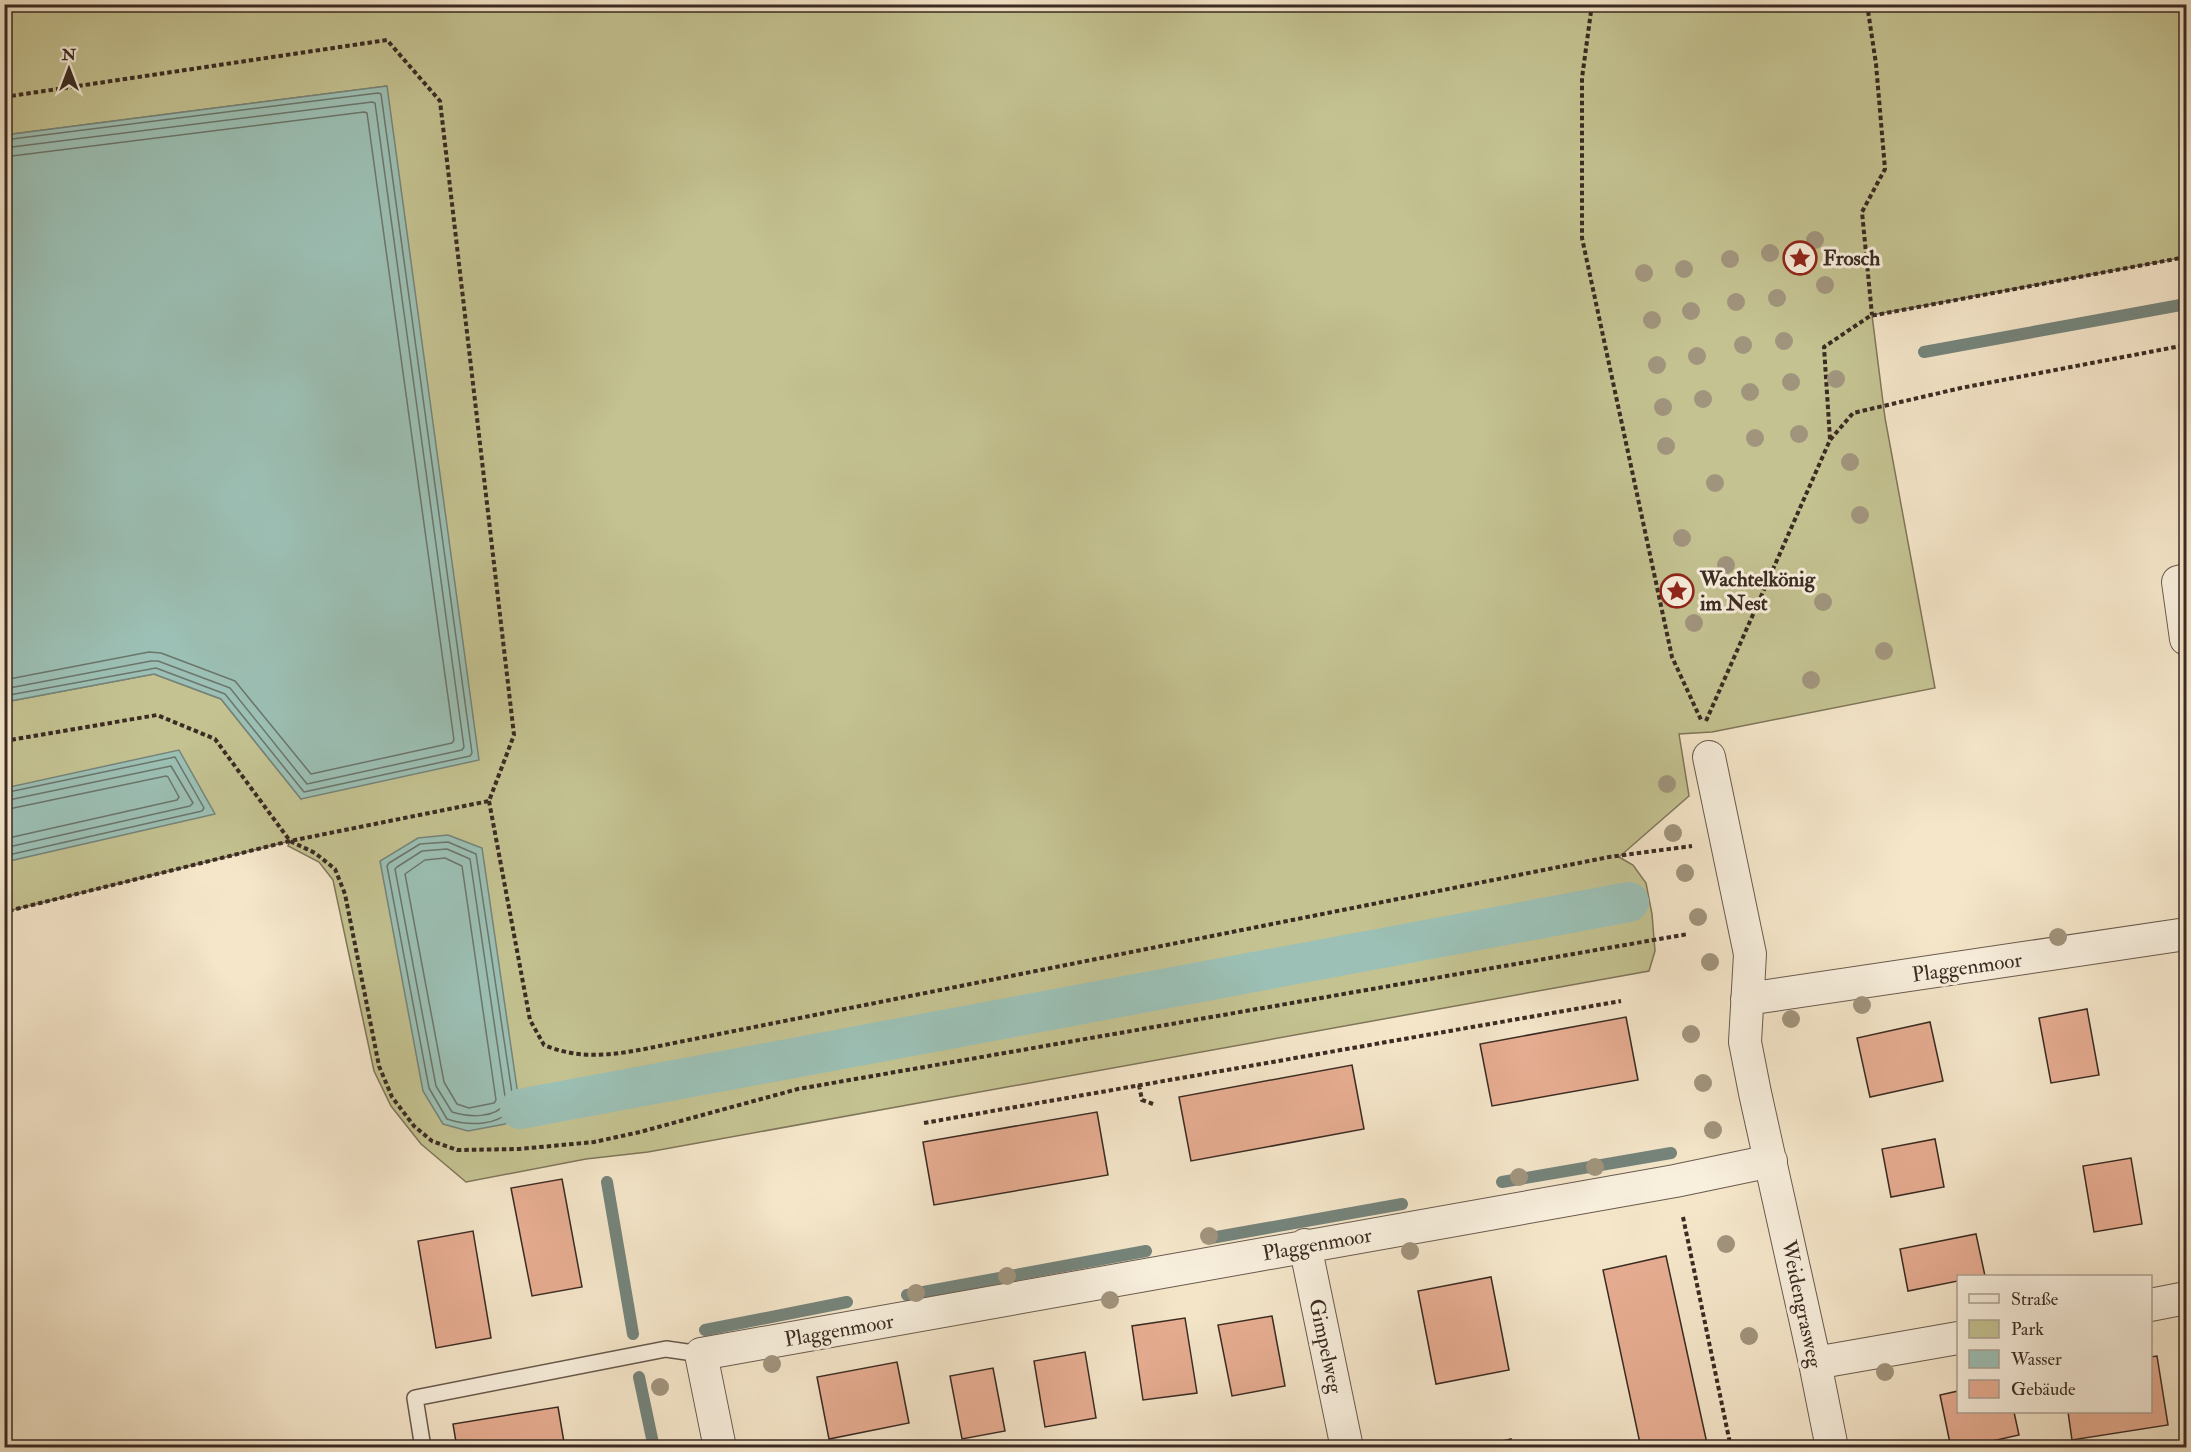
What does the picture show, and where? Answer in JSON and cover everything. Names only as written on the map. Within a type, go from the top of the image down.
[{"type":"street","points":[[2187,580],[2178,582],[2187,639]]},
{"type":"street","points":[[1709,757],[1750,954],[1745,1042],[1771,1161]]},
{"type":"street","name":"Plaggenmoor","points":[[1747,999],[2187,934]]},
{"type":"street","name":"Plaggenmoor","points":[[701,1354],[1771,1161]]},
{"type":"street","name":"Weidengrasweg","points":[[1771,1161],[1832,1448]]},
{"type":"street","name":"Gimpelweg","points":[[1305,1245],[1347,1448]]},
{"type":"street","points":[[2152,1305],[2187,1298]]},
{"type":"street","points":[[1815,1363],[1957,1338]]},
{"type":"street","points":[[701,1354],[720,1448]]},
{"type":"lane","points":[[423,1448],[415,1398],[666,1349],[701,1354]]},
{"type":"path","points":[[1592,4],[1582,78],[1582,238],[1672,657],[1704,726],[1830,440],[1853,413],[1961,388],[2187,345]]},
{"type":"path","points":[[1867,4],[1876,64],[1885,169],[1862,212],[1872,315]]},
{"type":"path","points":[[4,97],[387,40],[440,101],[514,735],[489,801],[530,1020],[544,1045],[568,1053],[608,1056],[1609,857],[1666,851]]},
{"type":"path","points":[[1830,440],[1824,347],[1872,315],[2187,257]]},
{"type":"path","points":[[4,741],[157,715],[215,739],[290,841],[315,853],[335,869],[345,894],[379,1066],[392,1097],[414,1126],[432,1141],[457,1150],[519,1149],[594,1142],[640,1132],[798,1089],[1688,934]]},
{"type":"path","points":[[4,914],[8,911],[290,841],[489,801]]},
{"type":"path","points":[[924,1123],[1621,1001]]},
{"type":"path","points":[[1139,1085],[1142,1100],[1153,1104]]},
{"type":"path","points":[[1675,1180],[1731,1448]]},
{"type":"path","points":[[4,1414],[8,1448]]},
{"type":"green space","points":[[5,5],[2186,5],[2186,257],[1872,315],[1885,418],[1935,688],[1712,732],[1679,734],[1689,796],[1619,857],[1633,865],[1646,883],[1652,914],[1655,951],[1649,971],[648,1152],[586,1159],[466,1182],[421,1144],[391,1106],[374,1071],[333,880],[319,862],[288,846],[290,841],[8,911],[5,914],[5,702],[154,674],[221,699],[301,799],[386,86],[5,135]]},
{"type":"water","points":[[387,86],[479,760],[301,799],[221,699],[154,674],[5,702],[5,135]]},
{"type":"water","points":[[179,750],[215,814],[5,862],[5,788]]},
{"type":"water","points":[[448,835],[482,848],[520,1109],[505,1124],[468,1131],[443,1124],[423,1091],[380,861],[418,838]]},
{"type":"building","points":[[2186,401],[2186,437],[2180,402]]},
{"type":"building","points":[[2087,1009],[2099,1075],[2051,1083],[2039,1018]]},
{"type":"building","points":[[1626,1017],[1638,1080],[1492,1106],[1480,1044]]},
{"type":"building","points":[[1930,1022],[1943,1081],[1870,1097],[1857,1038]]},
{"type":"building","points":[[1352,1065],[1364,1129],[1191,1161],[1179,1097]]},
{"type":"building","points":[[1097,1112],[1108,1175],[934,1205],[923,1142]]},
{"type":"building","points":[[1935,1139],[1944,1187],[1891,1197],[1882,1149]]},
{"type":"building","points":[[2131,1158],[2142,1224],[2094,1232],[2083,1166]]},
{"type":"building","points":[[562,1179],[582,1287],[532,1296],[511,1188]]},
{"type":"building","points":[[473,1231],[491,1338],[436,1348],[418,1241]]},
{"type":"building","points":[[1976,1234],[1985,1275],[1957,1275],[1957,1281],[1908,1291],[1900,1249]]},
{"type":"building","points":[[1666,1256],[1708,1448],[1641,1448],[1603,1270]]},
{"type":"building","points":[[1491,1277],[1509,1370],[1436,1384],[1418,1291]]},
{"type":"building","points":[[1272,1316],[1285,1386],[1232,1396],[1218,1325]]},
{"type":"building","points":[[1185,1318],[1197,1393],[1143,1400],[1132,1326]]},
{"type":"building","points":[[1085,1352],[1096,1418],[1045,1427],[1034,1361]]},
{"type":"building","points":[[2157,1356],[2168,1425],[2072,1440],[2068,1413],[2152,1413],[2152,1357]]},
{"type":"building","points":[[897,1362],[909,1423],[829,1439],[817,1377]]},
{"type":"building","points":[[993,1368],[1005,1431],[962,1439],[950,1376]]},
{"type":"building","points":[[1957,1391],[1957,1413],[2014,1413],[2019,1435],[1961,1448],[1951,1448],[1940,1395]]},
{"type":"building","points":[[558,1407],[565,1448],[457,1448],[453,1424]]},
{"type":"building","points":[[1511,1439],[1513,1448],[1475,1448]]},
{"type":"waterway","points":[[1924,352],[2186,304]]},
{"type":"waterway","points":[[520,1109],[1629,902]]},
{"type":"waterway","points":[[1502,1182],[1671,1153]]},
{"type":"waterway","points":[[607,1182],[633,1334]]},
{"type":"waterway","points":[[1211,1238],[1402,1204]]},
{"type":"waterway","points":[[907,1295],[1146,1251]]},
{"type":"waterway","points":[[705,1330],[847,1302]]},
{"type":"waterway","points":[[639,1377],[654,1448]]},
{"type":"place","name":"Frosch","points":[[1800,258]]},
{"type":"place","name":"Wachtelkönig im Nest","points":[[1677,591]]}]
